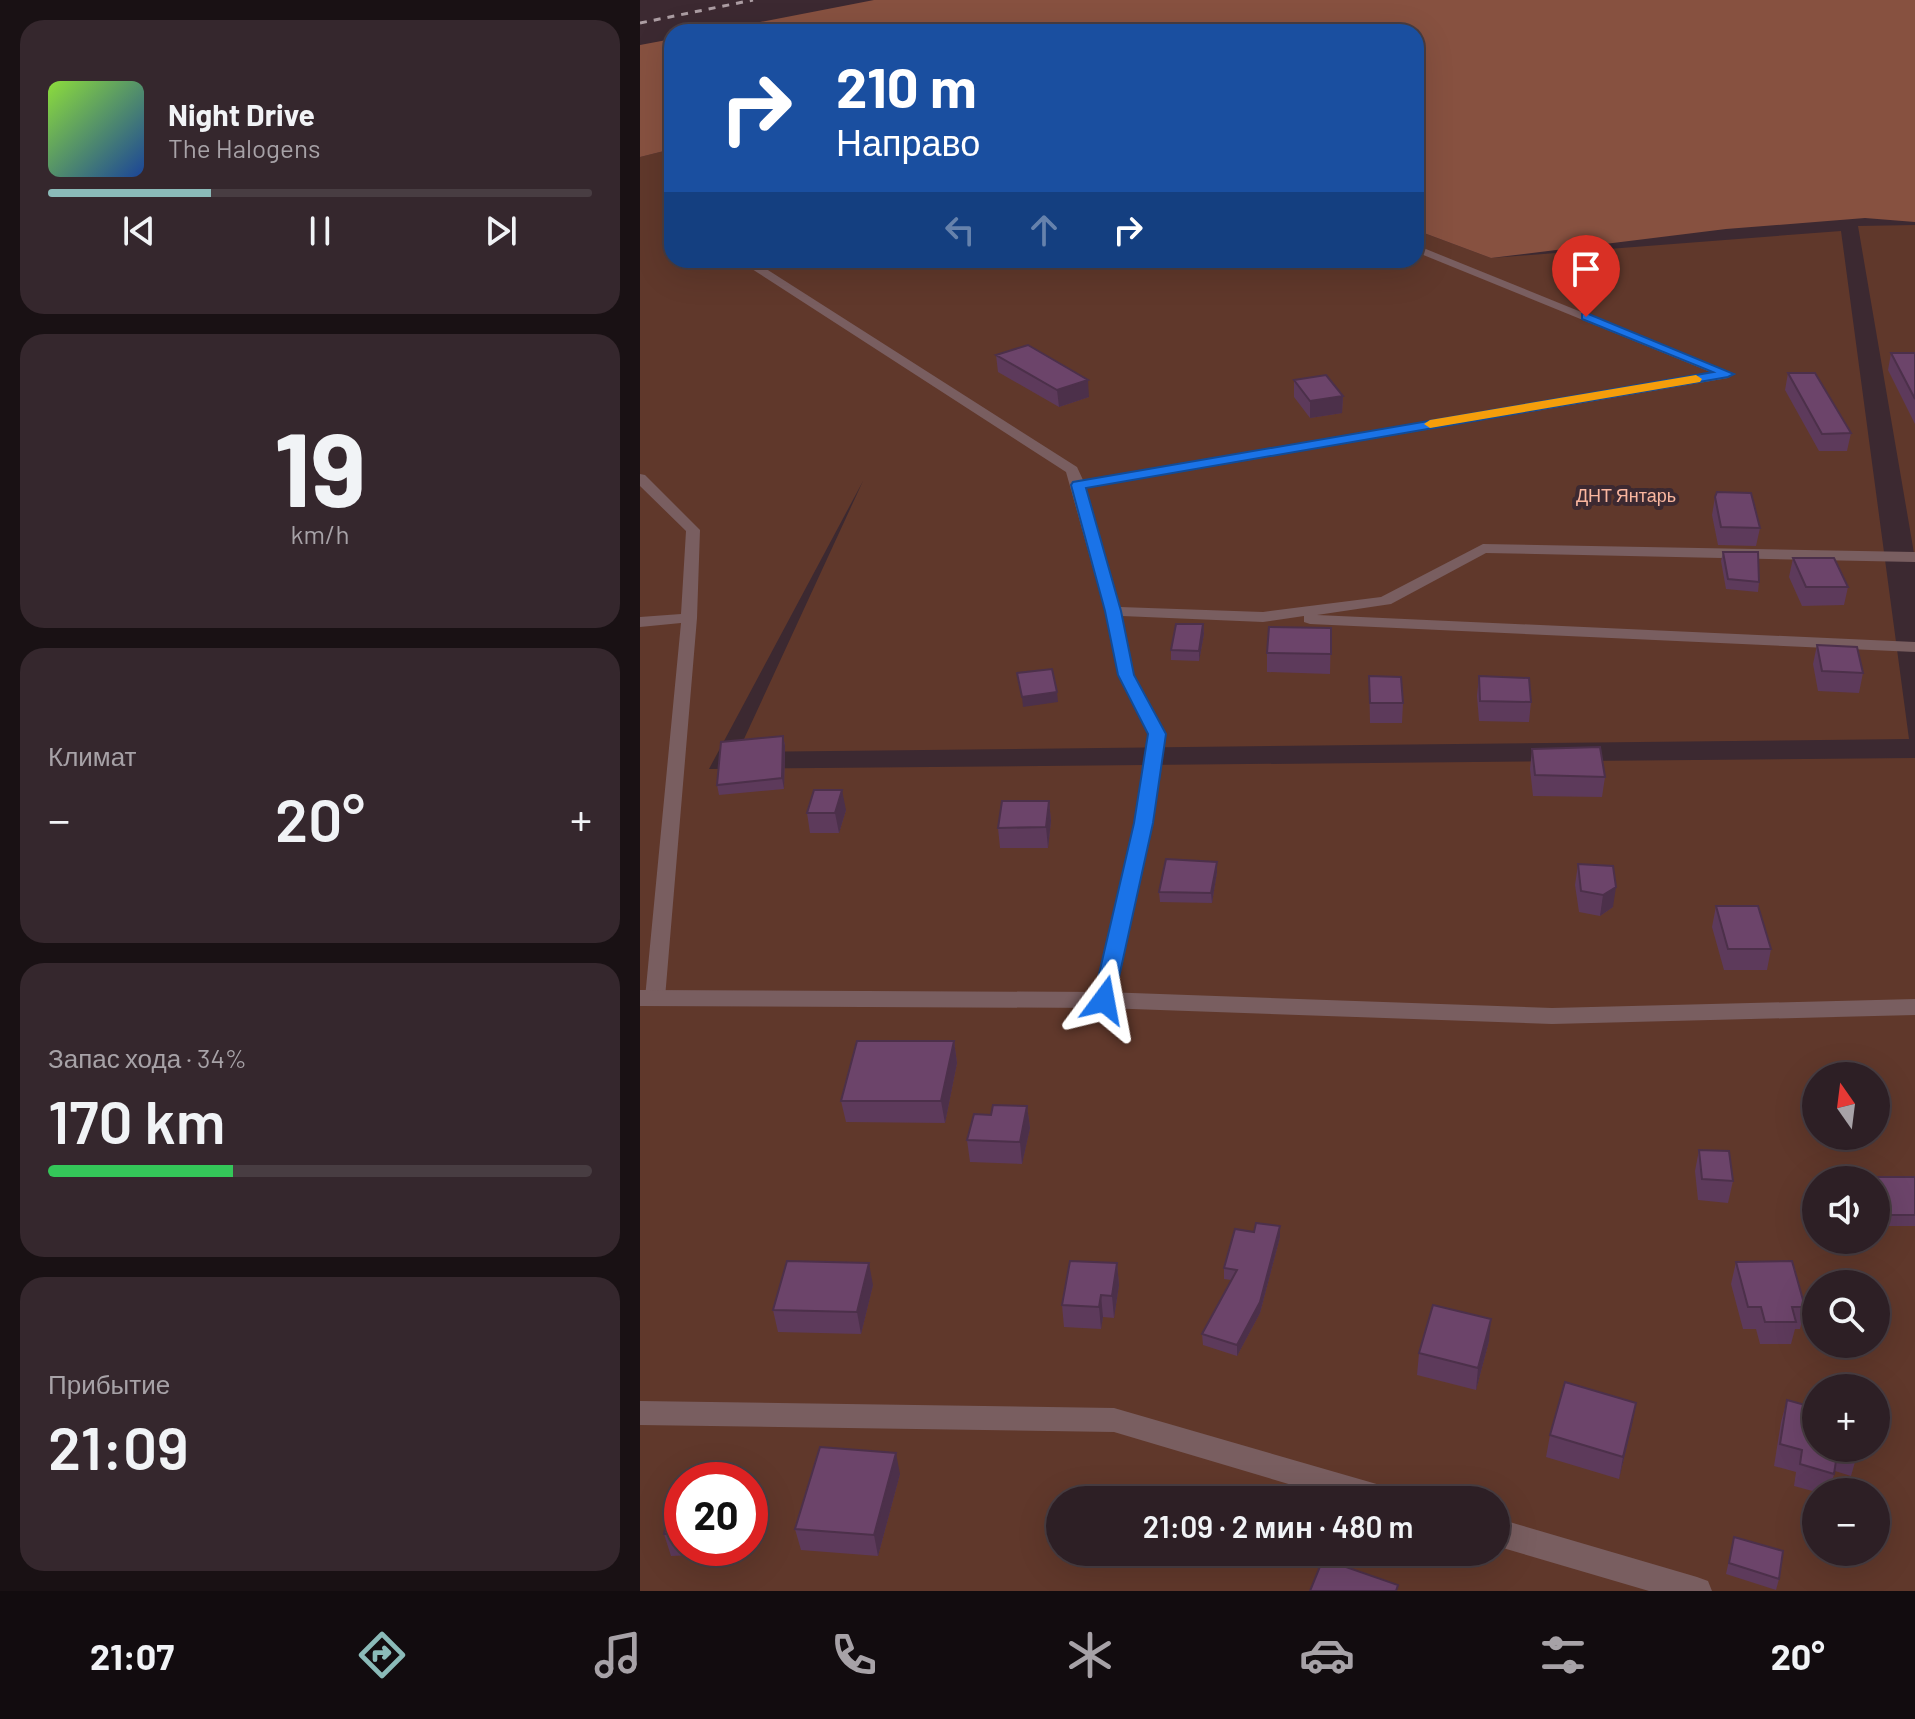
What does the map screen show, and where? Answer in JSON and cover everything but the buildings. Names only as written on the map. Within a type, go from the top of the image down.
[{"type":"street","points":[[647,998],[1104,1000],[1552,1016],[1915,1007]]},
{"type":"street","points":[[640,1413],[1114,1420],[1339,1486]]},
{"type":"street","points":[[1510,1536],[1697,1591]]},
{"type":"lane","points":[[1078,485],[1728,374],[1424,251]]},
{"type":"lane","points":[[756,268],[1072,470],[1113,611],[1126,675],[1157,734],[1143,823],[1104,1000]]},
{"type":"lane","points":[[640,478],[693,530],[689,618],[647,998]]},
{"type":"lane","points":[[1263,617],[1385,601],[1483,548],[1915,557]]},
{"type":"lane","points":[[1113,611],[1915,647]]},
{"type":"lane","points":[[640,622],[689,618]]},
{"type":"green space","name":"ДНТ Янтарь","points":[[664,151],[664,268],[1424,268],[1424,233],[1491,258],[1841,231],[1909,739],[738,752],[863,481],[709,769],[1915,758],[1915,1591],[640,1591],[640,157]]},
{"type":"green space","points":[[1915,225],[1915,559],[1858,226]]},
{"type":"shaded area","points":[[874,0],[1915,0],[1915,222],[1865,218],[1726,229],[1491,258],[1424,233],[1424,24],[750,24]]},
{"type":"shaded area","points":[[664,40],[664,151],[640,157],[640,45]]},
{"type":"railway","points":[[640,23],[753,0]]},
{"type":"slow traffic","points":[[1430,424],[1696,379]]},
{"type":"route","points":[[1104,1000],[1143,823],[1157,734],[1126,675],[1113,611],[1078,485],[1728,374],[1586,317]]}]
